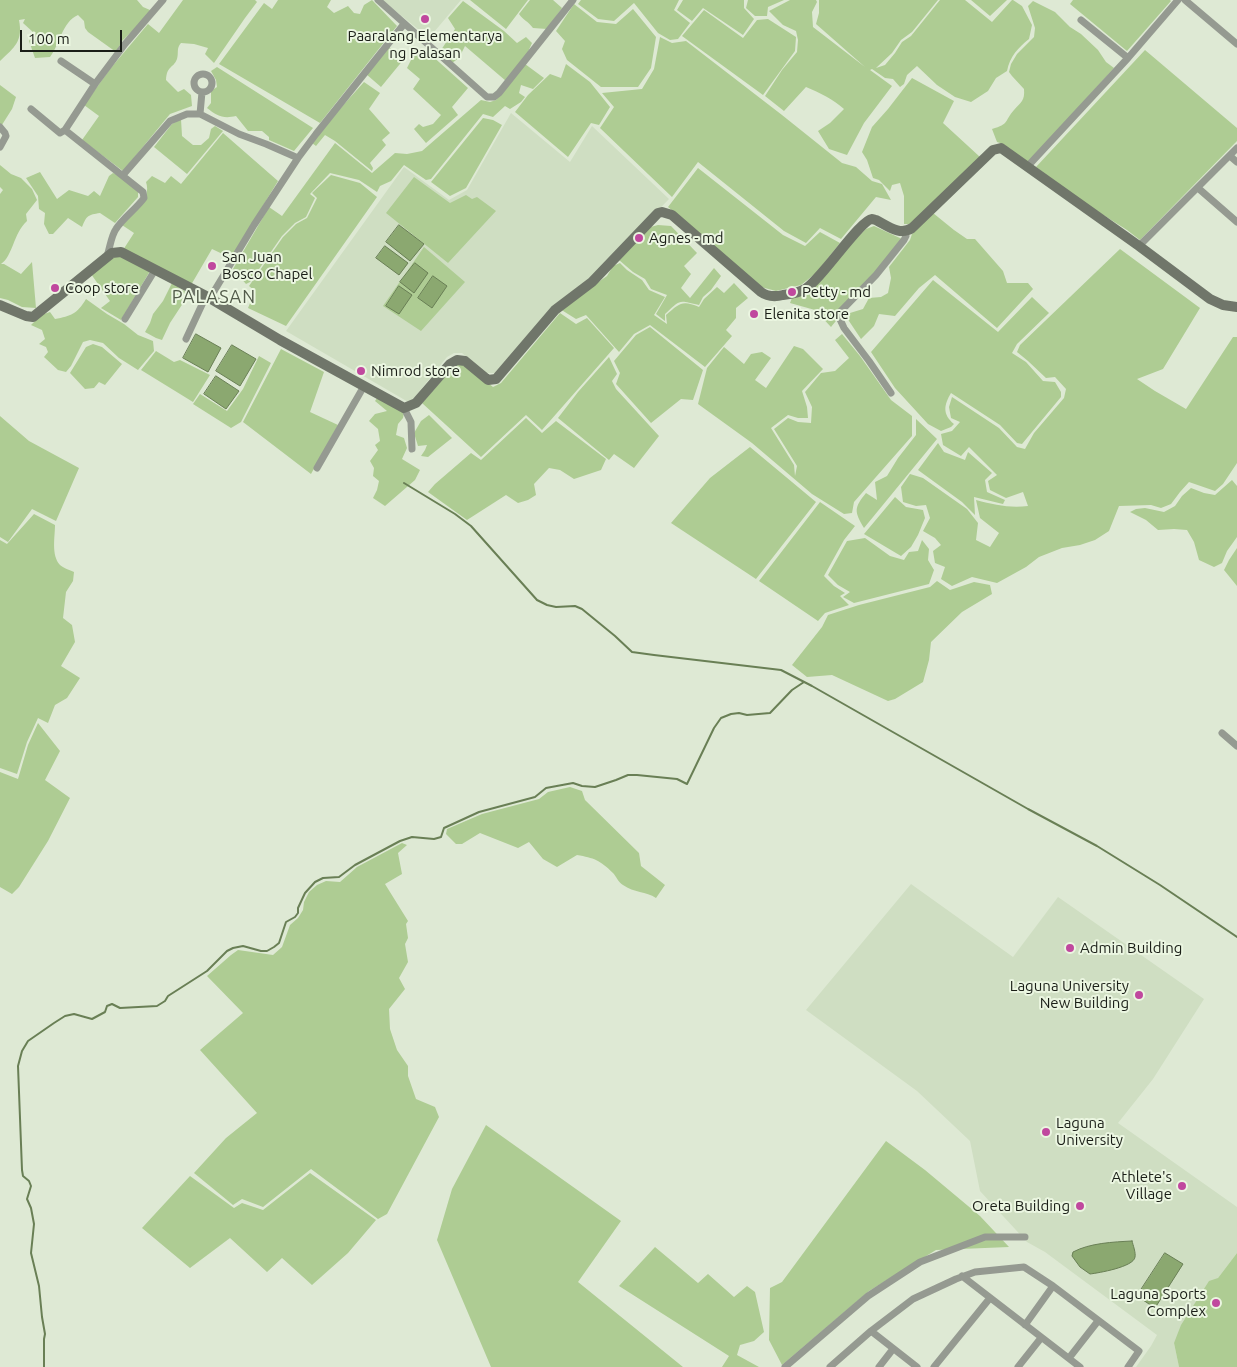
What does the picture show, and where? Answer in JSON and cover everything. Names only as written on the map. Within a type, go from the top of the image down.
[{"type":"street","points":[[31,109],[60,133],[65,130],[95,84],[125,44],[163,0]]},
{"type":"street","points":[[378,0],[487,96],[494,97],[500,93],[573,0]]},
{"type":"street","points":[[1027,167],[1128,58],[1178,0]]},
{"type":"street","points":[[1185,0],[1237,44]]},
{"type":"street","points":[[1081,20],[1128,58]]},
{"type":"street","points":[[186,338],[208,297],[298,158],[404,24]]},
{"type":"street","points":[[62,61],[95,84]]},
{"type":"street","points":[[200,114],[202,92]]},
{"type":"street","points":[[123,175],[170,121],[187,114],[200,114],[239,134],[298,158]]},
{"type":"street","points":[[0,127],[6,133],[0,147]]},
{"type":"street","points":[[65,130],[143,192],[144,198],[116,228],[107,257]]},
{"type":"street","points":[[404,408],[416,403],[450,364],[457,360],[465,361],[488,380],[496,379],[555,310],[599,275],[658,213],[662,212],[672,215],[761,292],[774,297],[807,288],[869,220],[876,220],[897,231],[905,231],[912,228],[996,149],[1001,148],[1215,302],[1237,307]]},
{"type":"street","points":[[1139,246],[1237,148]]},
{"type":"street","points":[[1230,156],[1237,162]]},
{"type":"street","points":[[1198,188],[1237,222]]},
{"type":"street","points":[[891,393],[870,361],[844,328],[839,316],[876,276],[904,240],[906,236],[905,231]]},
{"type":"street","points":[[0,305],[26,316],[33,316],[112,253],[121,252],[208,297],[280,340],[404,408],[411,422],[412,449]]},
{"type":"street","points":[[125,319],[155,270]]},
{"type":"street","points":[[317,468],[364,386]]},
{"type":"street","points":[[1222,733],[1237,746]]},
{"type":"street","points":[[787,1366],[868,1296],[920,1262],[985,1237],[1025,1237]]},
{"type":"street","points":[[830,1367],[871,1331],[913,1299],[962,1276],[975,1272],[1024,1267],[1053,1286],[1138,1351],[1128,1367]]},
{"type":"street","points":[[962,1276],[1080,1367]]},
{"type":"street","points":[[1025,1325],[1053,1286]]},
{"type":"street","points":[[934,1367],[990,1298]]},
{"type":"street","points":[[1069,1358],[1098,1320]]},
{"type":"street","points":[[871,1331],[917,1367]]},
{"type":"street","points":[[1018,1367],[1042,1338]]},
{"type":"street","points":[[879,1367],[893,1349]]},
{"type":"shaded area","points":[[0,0],[137,0],[143,7],[150,10],[148,16],[122,41],[116,52],[88,32],[84,21],[78,15],[68,23],[50,57],[35,58],[29,41],[34,33],[23,23],[25,19],[19,20],[19,39],[10,52],[0,61]]},
{"type":"shaded area","points":[[183,0],[255,0],[257,2],[214,63],[205,54],[208,48],[194,44],[181,43],[179,45],[177,59],[169,69],[166,80],[178,92],[184,89],[191,95],[192,106],[170,114],[123,171],[82,140],[99,116],[84,105],[110,69],[148,24],[159,33]]},
{"type":"shaded area","points":[[278,0],[331,0],[327,7],[334,13],[348,6],[354,13],[360,14],[364,5],[372,0],[397,26],[320,123],[219,64],[264,3],[272,9]]},
{"type":"shaded area","name":"Paaralang Elementarya ng Palasan","points":[[382,0],[461,0],[429,38]]},
{"type":"shaded area","points":[[470,0],[528,0],[506,29]]},
{"type":"shaded area","points":[[530,0],[553,0],[562,8],[547,29],[533,28],[519,14]]},
{"type":"shaded area","points":[[581,0],[679,0],[674,10],[690,23],[678,39],[670,40],[658,33],[634,3],[614,21],[598,19],[578,4]]},
{"type":"shaded area","points":[[683,0],[744,0],[744,8],[754,19],[743,35],[703,8],[692,21],[677,10]]},
{"type":"shaded area","points":[[748,0],[784,0],[768,7],[767,16],[755,16],[746,8]]},
{"type":"shaded area","points":[[790,0],[816,0],[817,2],[812,12],[813,27],[865,67],[816,24],[819,13],[819,0],[938,0],[912,32],[901,40],[892,53],[876,68],[885,65],[902,42],[911,36],[940,0],[965,0],[992,22],[1013,0],[1022,6],[1032,25],[1029,39],[1015,53],[1007,71],[996,78],[988,91],[971,102],[955,97],[937,85],[917,66],[907,75],[904,84],[900,87],[893,79],[885,78],[872,69],[870,70],[892,86],[864,123],[847,155],[829,149],[818,131],[830,123],[844,109],[835,102],[806,87],[784,111],[765,96],[782,70],[797,52],[798,40],[796,31],[783,25],[769,11]]},
{"type":"shaded area","points":[[971,0],[1007,0],[990,16]]},
{"type":"shaded area","points":[[1073,0],[1171,1],[1127,51],[1070,4]]},
{"type":"shaded area","points":[[463,1],[517,43],[526,37],[532,43],[527,54],[506,81],[465,46],[459,58],[452,63],[441,50],[455,29],[448,18]]},
{"type":"shaded area","points":[[1033,1],[1055,12],[1098,50],[1106,62],[1114,68],[1028,163],[1003,144],[997,142],[992,129],[1004,124],[1023,99],[1024,89],[1009,72],[1017,54],[1034,37],[1035,28],[1028,6]]},
{"type":"shaded area","points":[[574,4],[597,22],[616,24],[633,9],[656,37],[651,68],[638,87],[601,87],[567,60],[562,49],[565,41],[556,31]]},
{"type":"shaded area","points":[[704,10],[743,38],[757,20],[768,19],[796,37],[795,51],[763,95],[682,36]]},
{"type":"shaded area","points":[[660,37],[672,43],[686,41],[842,163],[856,167],[872,181],[882,184],[891,200],[876,197],[841,239],[820,228],[806,243],[784,231],[698,162],[672,197],[600,128],[614,107],[602,93],[642,89],[654,69]]},
{"type":"shaded area","points":[[388,46],[404,59],[381,87],[366,74]]},
{"type":"shaded area","points":[[416,50],[428,57],[430,54],[468,88],[452,107],[458,115],[426,143],[414,129],[419,124],[423,127],[433,124],[441,115],[413,89],[420,79],[407,68]]},
{"type":"shaded area","points":[[1145,50],[1237,128],[1237,141],[1140,240],[1083,202],[1036,167]]},
{"type":"shaded area","points":[[525,64],[544,78],[533,89],[521,85],[519,93],[525,97],[510,109],[505,106],[493,117],[483,114],[431,179],[426,180],[404,165],[391,181],[380,186],[377,192],[359,180],[330,173],[310,194],[315,198],[306,217],[295,223],[282,236],[250,282],[246,284],[233,269],[269,207],[282,216],[335,143],[372,173],[395,153],[407,154],[422,151],[481,100],[490,102],[496,100]]},
{"type":"shaded area","points":[[566,64],[590,82],[610,107],[599,125],[591,123],[568,157],[515,112],[528,95],[550,74],[561,78]]},
{"type":"shaded area","points":[[217,67],[313,128],[294,151],[269,140],[269,137],[262,131],[248,131],[236,116],[220,116],[207,108],[211,103],[211,91],[217,87],[216,80],[211,71]]},
{"type":"shaded area","points":[[912,78],[954,101],[943,123],[980,157],[912,224],[904,224],[904,196],[900,183],[892,185],[890,191],[879,180],[873,178],[862,152],[872,127]]},
{"type":"shaded area","points":[[364,82],[380,93],[369,109],[390,133],[382,140],[386,145],[370,163],[373,168],[372,171],[325,135],[316,146],[312,143],[321,130]]},
{"type":"shaded area","points":[[0,85],[16,97],[12,109],[0,128]]},
{"type":"shaded area","points":[[511,113],[570,162],[592,126],[669,199],[495,373],[486,373],[462,353],[454,353],[447,357],[410,403],[286,331],[404,167],[449,200],[467,190]]},
{"type":"shaded area","points":[[483,118],[493,120],[502,125],[466,188],[450,196],[431,182]]},
{"type":"shaded area","points":[[181,119],[182,136],[193,145],[201,145],[209,138],[211,129],[215,126],[223,131],[187,174],[154,147],[172,124]]},
{"type":"shaded area","points":[[223,133],[278,181],[231,258],[212,249],[191,285],[123,250],[134,233],[122,225],[144,200],[147,189],[146,182],[152,176],[165,183],[171,176],[181,184]]},
{"type":"shaded area","points":[[0,165],[11,174],[21,178],[32,189],[37,200],[26,214],[27,221],[22,226],[8,256],[1,264],[21,274],[32,262],[36,308],[22,307],[0,298],[0,194],[3,190],[0,187]]},
{"type":"shaded area","points":[[698,168],[783,235],[805,246],[820,232],[840,243],[816,273],[801,285],[776,291],[761,287],[668,207]]},
{"type":"shaded area","points":[[40,172],[57,199],[69,190],[88,196],[94,191],[100,196],[109,176],[113,173],[121,176],[138,192],[138,197],[115,223],[100,213],[88,216],[82,227],[68,218],[53,234],[49,234],[44,224],[45,213],[39,209],[38,196],[26,178]]},
{"type":"shaded area","points":[[331,175],[360,183],[377,197],[286,326],[248,308],[255,291],[249,286],[283,237],[296,224],[307,218],[317,198],[312,193]]},
{"type":"shaded area","points":[[414,177],[450,203],[466,195],[472,199],[477,197],[496,211],[448,263],[386,213]]},
{"type":"shaded area","points":[[933,213],[967,239],[975,239],[1003,271],[1007,283],[1028,283],[1033,289],[997,328],[935,275],[919,288],[895,316],[879,314],[874,326],[861,339],[847,318],[850,313],[863,309],[869,298],[881,297],[888,293],[891,278],[889,267],[910,240],[912,234]]},
{"type":"shaded area","points":[[399,225],[424,244],[410,261],[386,242]]},
{"type":"shaded area","points":[[658,225],[671,226],[697,253],[684,266],[691,274],[681,288],[690,298],[714,268],[721,276],[711,290],[703,297],[699,305],[683,302],[677,303],[665,314],[665,321],[656,314],[667,295],[651,289],[645,279],[619,260],[647,228]]},
{"type":"shaded area","points":[[874,226],[902,239],[831,327],[815,310],[790,303],[792,298],[866,229]]},
{"type":"shaded area","points":[[385,246],[408,263],[399,275],[376,258]]},
{"type":"shaded area","points":[[424,247],[465,282],[421,331],[383,306]]},
{"type":"shaded area","points":[[1120,249],[1200,308],[1163,369],[1137,379],[1186,409],[1233,337],[1237,337],[1237,463],[1223,484],[1215,491],[1189,482],[1171,504],[1161,508],[1151,505],[1119,506],[1109,531],[1095,540],[1062,548],[1039,557],[1026,567],[997,583],[972,577],[952,586],[941,579],[945,567],[935,563],[933,551],[941,545],[935,538],[923,531],[930,518],[926,505],[916,506],[903,502],[901,487],[910,474],[923,478],[967,509],[978,523],[976,540],[990,547],[999,533],[980,518],[976,500],[1002,506],[1028,506],[1023,492],[1006,498],[990,490],[988,481],[997,475],[969,447],[961,456],[943,445],[941,434],[952,431],[960,422],[951,418],[949,407],[952,397],[999,428],[1017,447],[1025,449],[1034,433],[1064,398],[1066,389],[1055,377],[1046,378],[1017,352],[1020,345]]},
{"type":"shaded area","points":[[117,255],[150,271],[121,320],[101,308],[110,301],[91,274]]},
{"type":"shaded area","points":[[415,263],[428,273],[414,293],[400,282]]},
{"type":"shaded area","points":[[620,263],[642,280],[649,290],[665,297],[654,315],[667,324],[666,315],[675,308],[685,303],[699,307],[704,299],[717,287],[724,293],[734,283],[748,298],[736,308],[736,318],[726,330],[732,336],[705,367],[650,325],[634,334],[619,352],[586,315],[576,319],[560,309],[607,276],[613,266]]},
{"type":"shaded area","points":[[433,276],[447,286],[432,308],[418,298]]},
{"type":"shaded area","points":[[933,280],[998,332],[1032,297],[1049,313],[1017,344],[1012,353],[1026,362],[1043,381],[1055,382],[1061,392],[1061,397],[1022,444],[1017,443],[1000,425],[951,393],[945,409],[947,417],[954,424],[941,431],[928,424],[895,388],[871,352]]},
{"type":"shaded area","points":[[172,283],[189,294],[170,323],[162,340],[145,332],[153,314],[163,301]]},
{"type":"shaded area","points":[[399,286],[412,295],[399,314],[386,306]]},
{"type":"shaded area","points":[[86,299],[138,335],[153,341],[154,351],[138,370],[119,358],[103,343],[90,340],[83,342],[66,372],[58,370],[44,357],[48,352],[46,347],[39,344],[45,339],[42,330],[31,325],[41,315],[50,312],[55,319],[69,315],[80,308]]},
{"type":"shaded area","points":[[560,313],[576,324],[587,318],[614,348],[542,430],[526,415],[481,457],[422,403],[457,363],[463,363],[493,387],[501,383]]},
{"type":"shaded area","points":[[650,327],[703,370],[693,400],[681,399],[651,423],[616,384],[620,373],[614,361],[636,335]]},
{"type":"shaded area","points":[[196,334],[221,348],[208,372],[183,358]]},
{"type":"shaded area","points":[[842,334],[891,400],[912,416],[912,436],[854,502],[852,513],[844,514],[812,494],[752,443],[698,404],[707,368],[724,347],[744,364],[751,354],[762,352],[771,358],[755,380],[766,388],[794,346],[803,349],[823,369],[802,391],[808,418],[788,415],[771,428],[794,465],[795,476],[797,466],[774,429],[788,418],[798,422],[811,423],[812,407],[805,392],[821,373],[835,371],[849,358],[835,340]]},
{"type":"shaded area","points":[[93,344],[102,347],[122,364],[105,385],[99,382],[94,388],[85,389],[70,373],[86,347]]},
{"type":"shaded area","points":[[232,345],[256,359],[240,386],[216,371]]},
{"type":"shaded area","points":[[281,349],[324,372],[310,412],[338,425],[311,474],[243,422]]},
{"type":"shaded area","points":[[156,351],[174,362],[180,360],[210,375],[193,402],[141,370]]},
{"type":"shaded area","points":[[259,356],[271,363],[241,422],[231,428],[193,404],[200,394],[227,411],[243,389]]},
{"type":"shaded area","points":[[609,357],[617,374],[612,381],[616,389],[659,436],[634,468],[614,454],[609,460],[558,418]]},
{"type":"shaded area","points":[[216,376],[239,391],[226,409],[204,394]]},
{"type":"shaded area","points":[[377,398],[404,413],[403,418],[398,424],[396,435],[404,438],[407,448],[402,459],[420,470],[415,480],[385,506],[373,498],[379,481],[373,476],[374,468],[370,461],[378,450],[375,445],[380,441],[378,429],[369,421],[375,414],[387,411],[375,401]]},
{"type":"shaded area","points":[[429,415],[452,438],[428,457],[421,456],[427,445],[418,446],[414,433],[421,421]]},
{"type":"shaded area","points":[[0,416],[29,441],[79,468],[56,521],[32,509],[8,542],[0,537]]},
{"type":"shaded area","points":[[526,418],[542,433],[556,421],[606,459],[601,470],[574,479],[560,470],[549,468],[534,484],[536,495],[518,503],[506,495],[467,520],[428,492],[471,453],[481,460]]},
{"type":"shaded area","points":[[916,419],[937,439],[864,528],[858,517],[857,506],[866,493],[877,500],[875,482],[887,476],[916,435]]},
{"type":"shaded area","points":[[938,443],[944,452],[965,460],[968,452],[992,473],[985,480],[987,492],[1005,500],[1003,504],[974,497],[975,515],[962,502],[918,470]]},
{"type":"shaded area","points":[[750,447],[816,502],[756,579],[671,523],[710,478]]},
{"type":"shaded area","points":[[1232,480],[1237,486],[1237,537],[1227,551],[1222,563],[1214,567],[1199,560],[1194,542],[1187,530],[1158,530],[1146,520],[1130,512],[1145,508],[1164,512],[1175,506],[1191,488],[1215,495]]},
{"type":"shaded area","points":[[895,497],[906,507],[923,510],[925,518],[911,547],[901,556],[864,534]]},
{"type":"shaded area","points":[[820,502],[855,526],[844,540],[824,576],[845,593],[840,596],[849,605],[825,613],[818,621],[759,581]]},
{"type":"shaded area","points":[[34,514],[55,525],[54,546],[57,561],[61,566],[74,572],[73,581],[66,592],[63,618],[72,625],[75,642],[61,666],[80,678],[67,698],[55,705],[48,723],[38,718],[27,742],[17,774],[0,768],[0,540],[7,544]]},
{"type":"shaded area","points":[[865,538],[890,556],[904,560],[909,552],[918,551],[922,540],[929,549],[928,560],[934,570],[929,584],[854,603],[843,597],[850,592],[838,585],[828,575],[847,541]]},
{"type":"shaded area","points":[[1237,548],[1237,586],[1224,570]]},
{"type":"shaded area","points":[[937,581],[950,590],[974,582],[990,585],[992,594],[962,612],[931,642],[929,660],[923,682],[895,699],[888,701],[832,675],[807,677],[792,665],[822,627],[828,615],[930,587]]},
{"type":"shaded area","points":[[38,723],[60,751],[45,780],[70,798],[48,841],[19,887],[12,894],[0,887],[0,772],[18,779],[28,745]]},
{"type":"shaded area","points":[[570,787],[582,791],[585,800],[639,853],[641,866],[665,885],[656,898],[623,885],[600,862],[592,859],[577,855],[557,867],[543,859],[529,842],[518,848],[480,833],[462,844],[456,844],[446,834],[447,829],[482,814],[539,799],[548,792]]},
{"type":"shaded area","points":[[402,843],[407,845],[398,853],[402,874],[385,884],[408,921],[406,924],[408,938],[405,944],[408,962],[399,978],[405,989],[389,1009],[390,1029],[397,1050],[408,1066],[408,1076],[416,1099],[435,1107],[439,1117],[387,1214],[378,1219],[311,1169],[263,1207],[242,1199],[233,1205],[194,1173],[226,1138],[257,1113],[200,1050],[243,1013],[207,976],[238,950],[273,955],[282,947],[290,925],[303,910],[304,902],[309,892],[317,885],[326,881],[340,882],[357,867]]},
{"type":"shaded area","name":"Laguna University","points":[[911,884],[1013,957],[1058,897],[1204,999],[1153,1079],[1118,1123],[1237,1207],[1237,1253],[1174,1343],[1179,1367],[1136,1367],[1157,1335],[1045,1252],[1027,1242],[980,1191],[970,1141],[917,1091],[806,1010]]},
{"type":"shaded area","points":[[486,1125],[621,1221],[578,1282],[683,1367],[491,1367],[437,1240],[452,1189]]},
{"type":"shaded area","points":[[886,1141],[925,1170],[980,1216],[1009,1247],[936,1250],[869,1291],[782,1365],[769,1340],[770,1288],[782,1282]]},
{"type":"shaded area","points":[[310,1173],[376,1220],[348,1253],[312,1285],[282,1258],[267,1272],[230,1238],[190,1268],[142,1228],[190,1176],[234,1208],[242,1203],[263,1210]]},
{"type":"shaded area","points":[[1132,1241],[1135,1253],[1133,1261],[1122,1267],[1107,1271],[1090,1274],[1080,1267],[1072,1256],[1073,1252],[1087,1247]]},
{"type":"shaded area","points":[[655,1247],[698,1283],[708,1274],[734,1297],[747,1286],[755,1292],[764,1332],[754,1341],[740,1345],[737,1355],[759,1367],[722,1367],[729,1356],[619,1286]]},
{"type":"shaded area","points":[[1165,1253],[1183,1264],[1155,1308],[1137,1296]]},
{"type":"shaded area","name":"Laguna Sports Complex","points":[[1237,1253],[1237,1367],[1179,1367],[1174,1343],[1181,1325],[1209,1281],[1218,1278]]},
{"type":"waterway","points":[[404,483],[471,526],[537,600],[556,607],[575,606],[582,609],[632,652],[781,670],[1097,846],[1160,885],[1237,937]]},
{"type":"waterway","points":[[44,1367],[45,1334],[39,1286],[31,1253],[34,1224],[27,1199],[31,1186],[29,1181],[23,1176],[22,1170],[18,1066],[22,1051],[28,1041],[65,1016],[74,1014],[92,1019],[105,1012],[107,1006],[112,1004],[120,1008],[157,1006],[165,1001],[168,996],[207,971],[227,951],[233,948],[243,946],[267,951],[279,943],[286,922],[298,913],[298,908],[305,893],[315,882],[323,878],[339,877],[355,865],[400,841],[412,837],[434,839],[441,837],[444,828],[479,812],[535,797],[546,788],[573,783],[595,787],[628,775],[677,779],[687,784],[714,728],[721,718],[739,713],[747,715],[770,713],[792,690],[804,682]]},
{"type":"place","name":"Paaralang Elementarya ng Palasan","points":[[425,19]]},
{"type":"place","name":"Agnes - md","points":[[639,238]]},
{"type":"place","name":"San Juan Bosco Chapel","points":[[212,266]]},
{"type":"place","name":"Coop store","points":[[55,288]]},
{"type":"place","name":"Petty - md","points":[[792,292]]},
{"type":"place","name":"Elenita store","points":[[754,314]]},
{"type":"place","name":"Nimrod store","points":[[361,371]]},
{"type":"place","name":"Admin Building","points":[[1070,948]]},
{"type":"place","name":"Laguna University New Building","points":[[1139,995]]},
{"type":"place","name":"Laguna University","points":[[1046,1132]]},
{"type":"place","name":"Athlete's Village","points":[[1182,1186]]},
{"type":"place","name":"Oreta Building","points":[[1080,1206]]},
{"type":"place","name":"Laguna Sports Complex","points":[[1216,1303]]},
{"type":"district","name":"PALASAN","points":[[214,297]]}]
